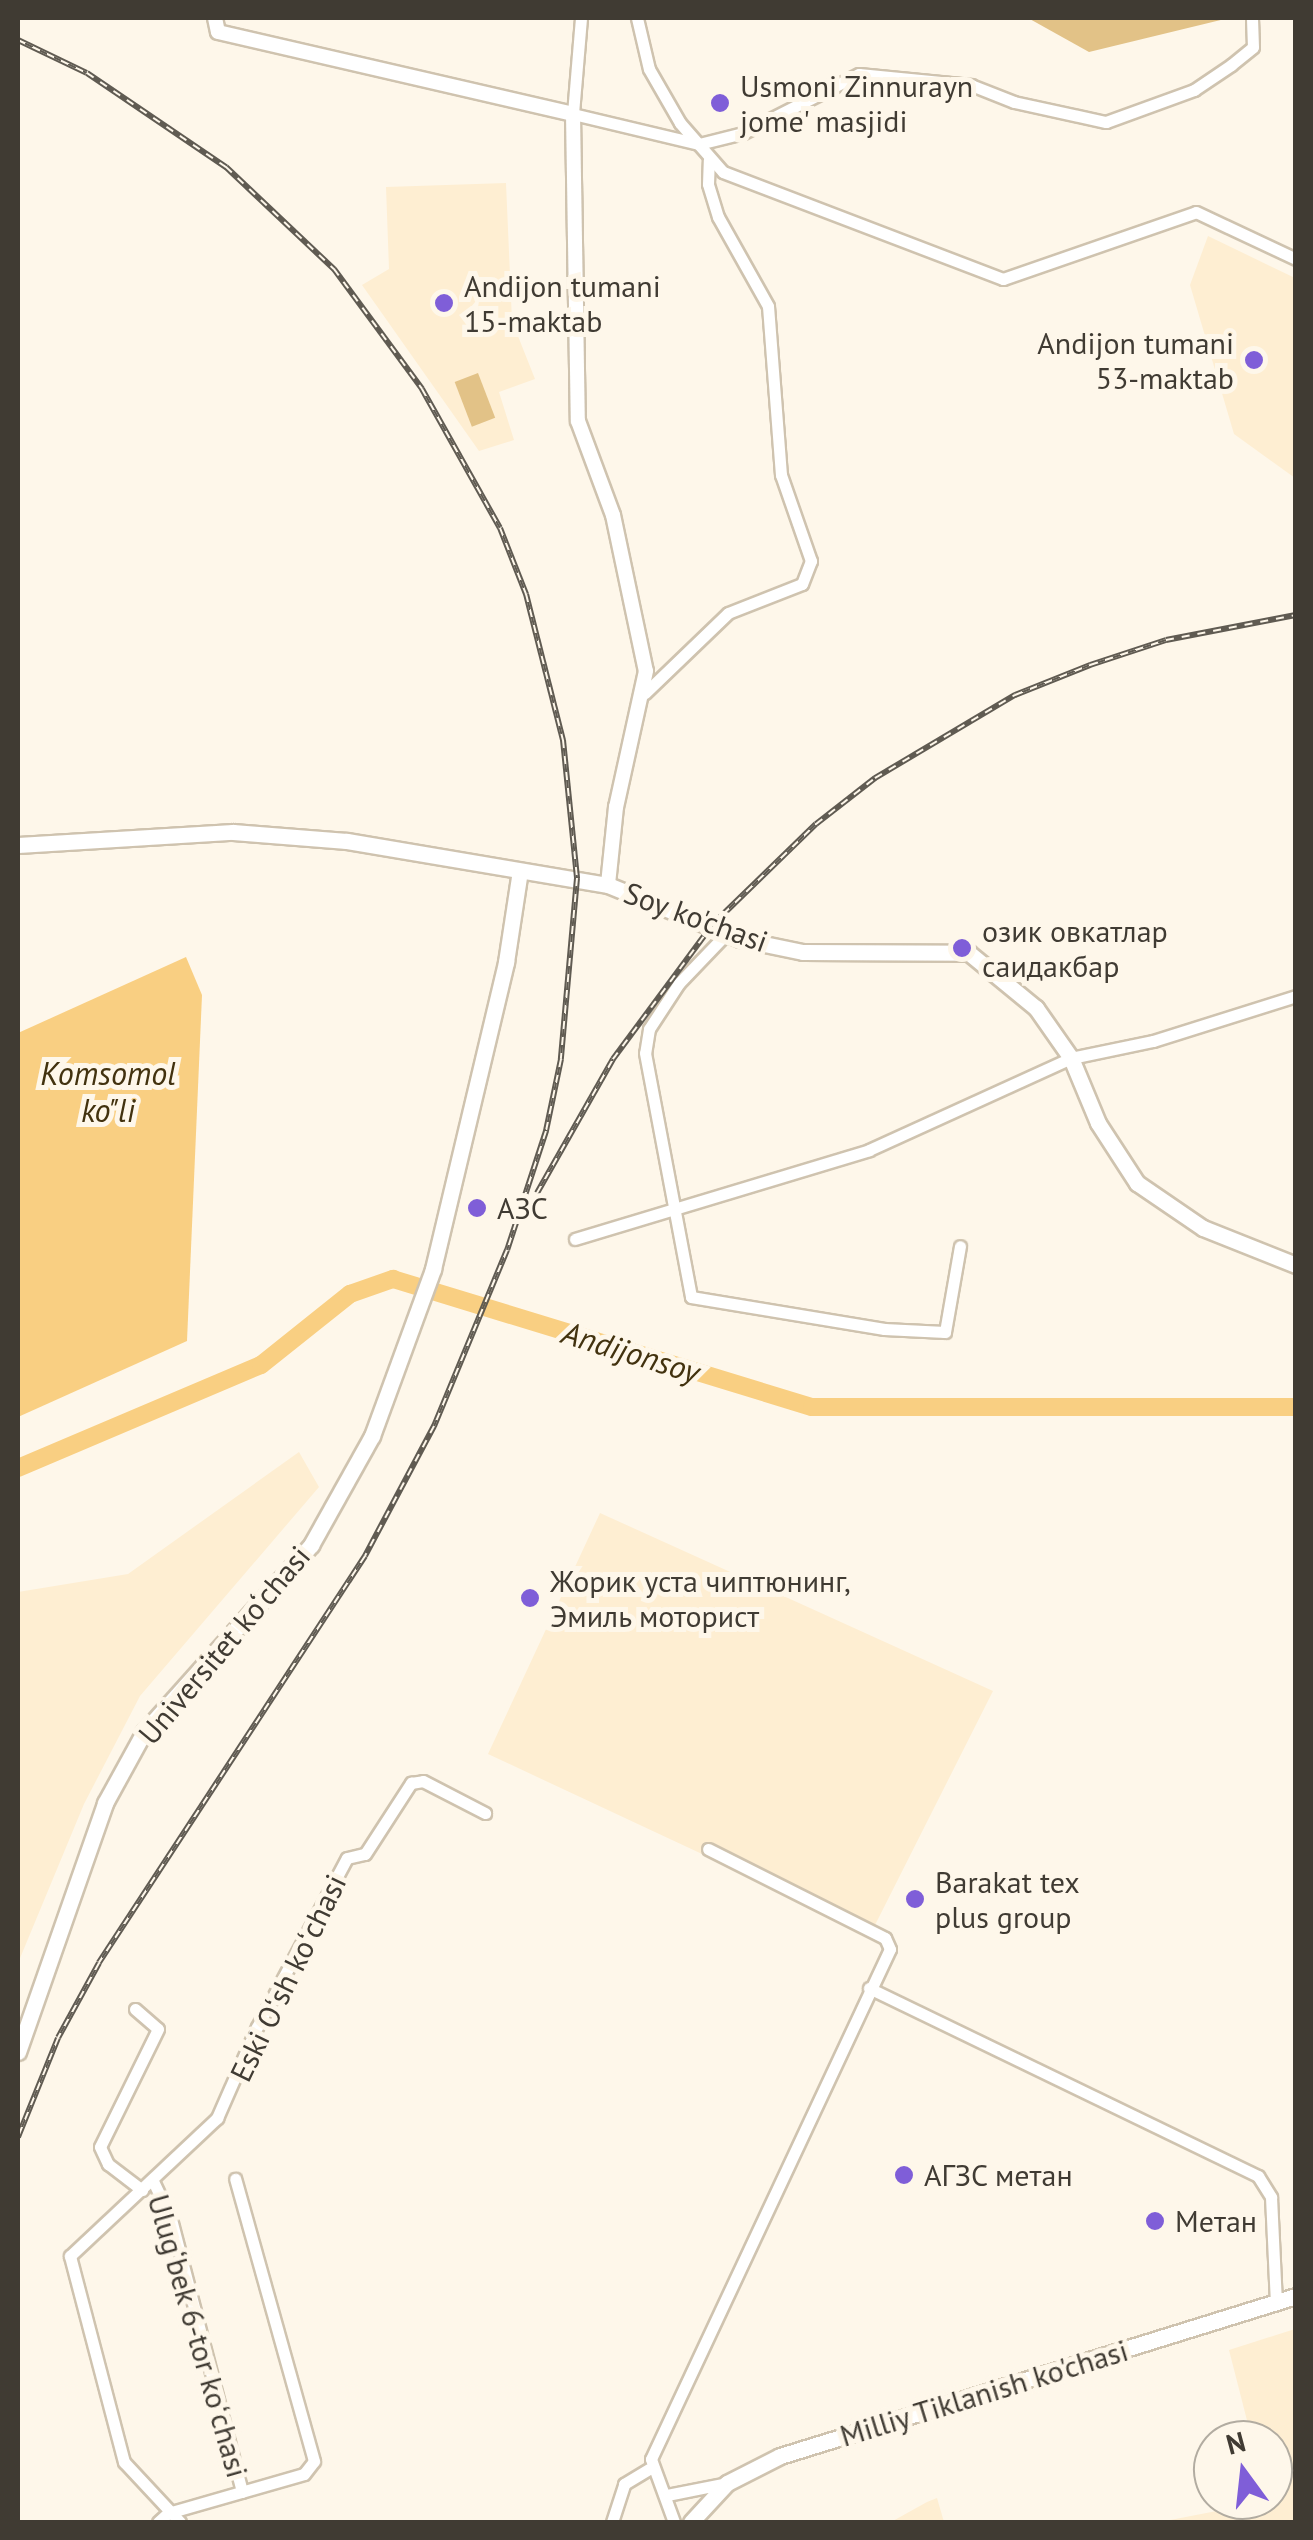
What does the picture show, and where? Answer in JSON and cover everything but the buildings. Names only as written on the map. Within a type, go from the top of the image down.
[{"type":"main road","name":"Soy ko'chasi","points":[[18,845],[234,832],[348,841],[608,885],[726,934],[803,952],[969,952],[1036,1008],[1071,1058],[1098,1123],[1137,1183],[1203,1228],[1296,1265]]},
{"type":"main road","name":"Universitet kо‘chasi","points":[[18,2052],[105,1803],[144,1732],[311,1545],[372,1436],[433,1269],[506,962],[520,871]]},
{"type":"main road","name":"Milliy Tiklanish ko'chasi","points":[[692,2522],[727,2483],[780,2456],[1296,2296]]},
{"type":"street","points":[[215,18],[218,32],[700,144],[743,133],[859,74],[971,85],[1014,102],[1106,122],[1178,97],[1231,65],[1252,47],[1252,18]]},
{"type":"street","points":[[581,18],[573,114],[578,421],[634,595],[646,693],[616,807],[608,885]]},
{"type":"street","points":[[636,18],[649,68],[680,123],[709,160],[708,184],[718,218],[768,306],[781,475],[812,561],[802,584],[728,614],[646,693]]},
{"type":"street","points":[[709,160],[755,185],[1003,279],[1196,212],[1296,259]]},
{"type":"street","points":[[726,934],[679,983],[649,1029],[645,1053],[692,1298],[884,1329],[949,1329],[960,1246]]},
{"type":"street","points":[[575,1239],[675,1212],[869,1150],[1071,1058],[1153,1042],[1296,996]]},
{"type":"street","name":"Eski Oʻsh koʻchasi","points":[[163,2518],[121,2455],[70,2263],[74,2250],[154,2180],[226,2105],[257,2026],[347,1858],[366,1854],[411,1783],[423,1781],[485,1813]]},
{"type":"street","points":[[612,2522],[624,2484],[649,2469],[890,1949],[885,1938],[708,1849]]},
{"type":"street","points":[[869,1988],[1258,2176],[1271,2197],[1276,2302]]},
{"type":"street","points":[[135,2010],[158,2028],[100,2147],[108,2164],[142,2190]]},
{"type":"street","points":[[163,2518],[304,2474],[314,2452],[235,2179]]},
{"type":"street","name":"Ulug‘bek 6-tor koʻchasi","points":[[154,2180],[171,2219],[242,2492]]},
{"type":"street","points":[[649,2469],[668,2495],[674,2522]]},
{"type":"street","points":[[668,2495],[727,2483]]},
{"type":"street","points":[[163,2518],[180,2522]]},
{"type":"shaded area","points":[[1028,18],[1229,18],[1089,52]]},
{"type":"shaded area","name":"Andijon tumani 15-maktab","points":[[506,183],[512,321],[535,379],[499,392],[514,440],[479,451],[362,285],[389,269],[386,187]]},
{"type":"shaded area","name":"Andijon tumani 53-maktab","points":[[1208,236],[1295,278],[1295,478],[1234,434],[1190,285]]},
{"type":"shaded area","points":[[478,373],[495,418],[472,427],[455,382]]},
{"type":"shaded area","points":[[299,1452],[319,1487],[140,1696],[84,1804],[18,1963],[18,1592],[128,1574]]},
{"type":"shaded area","points":[[600,1513],[993,1691],[873,1929],[706,1847],[702,1854],[488,1754]]},
{"type":"shaded area","points":[[1295,2329],[1295,2522],[1160,2522],[1193,2516],[1193,2520],[1293,2520],[1293,2420],[1247,2420],[1229,2350]]},
{"type":"shaded area","points":[[937,2498],[944,2522],[891,2522],[927,2502]]},
{"type":"water","name":"Komsomol ko\"li","points":[[186,957],[202,995],[187,1341],[18,1417],[18,1033]]},
{"type":"waterway","name":"Andijonsoy","points":[[18,1468],[261,1365],[350,1294],[393,1279],[812,1407],[1296,1407]]},
{"type":"railway","points":[[18,40],[87,73],[226,167],[334,269],[422,389],[500,528],[526,594],[563,740],[577,878],[561,1059],[546,1131],[507,1250],[434,1426],[365,1556],[99,1963],[58,2038],[18,2137]]},
{"type":"railway","points":[[537,1193],[613,1059],[712,925],[816,824],[875,778],[1015,695],[1090,665],[1166,640],[1296,615]]},
{"type":"place","name":"Usmoni Zinnurayn jome' masjidi","points":[[720,103]]},
{"type":"place","name":"Andijon tumani 15-maktab","points":[[444,303]]},
{"type":"place","name":"Andijon tumani 53-maktab","points":[[1254,360]]},
{"type":"place","name":"озик овкатлар саидакбар","points":[[962,948]]},
{"type":"place","name":"АЗС","points":[[477,1208]]},
{"type":"place","name":"Жорик уста чиптюнинг, Эмиль моторист","points":[[530,1598]]},
{"type":"place","name":"Barakat tex plus group","points":[[915,1899]]},
{"type":"place","name":"АГЗС метан","points":[[904,2175]]},
{"type":"place","name":"Метан","points":[[1155,2221]]}]
